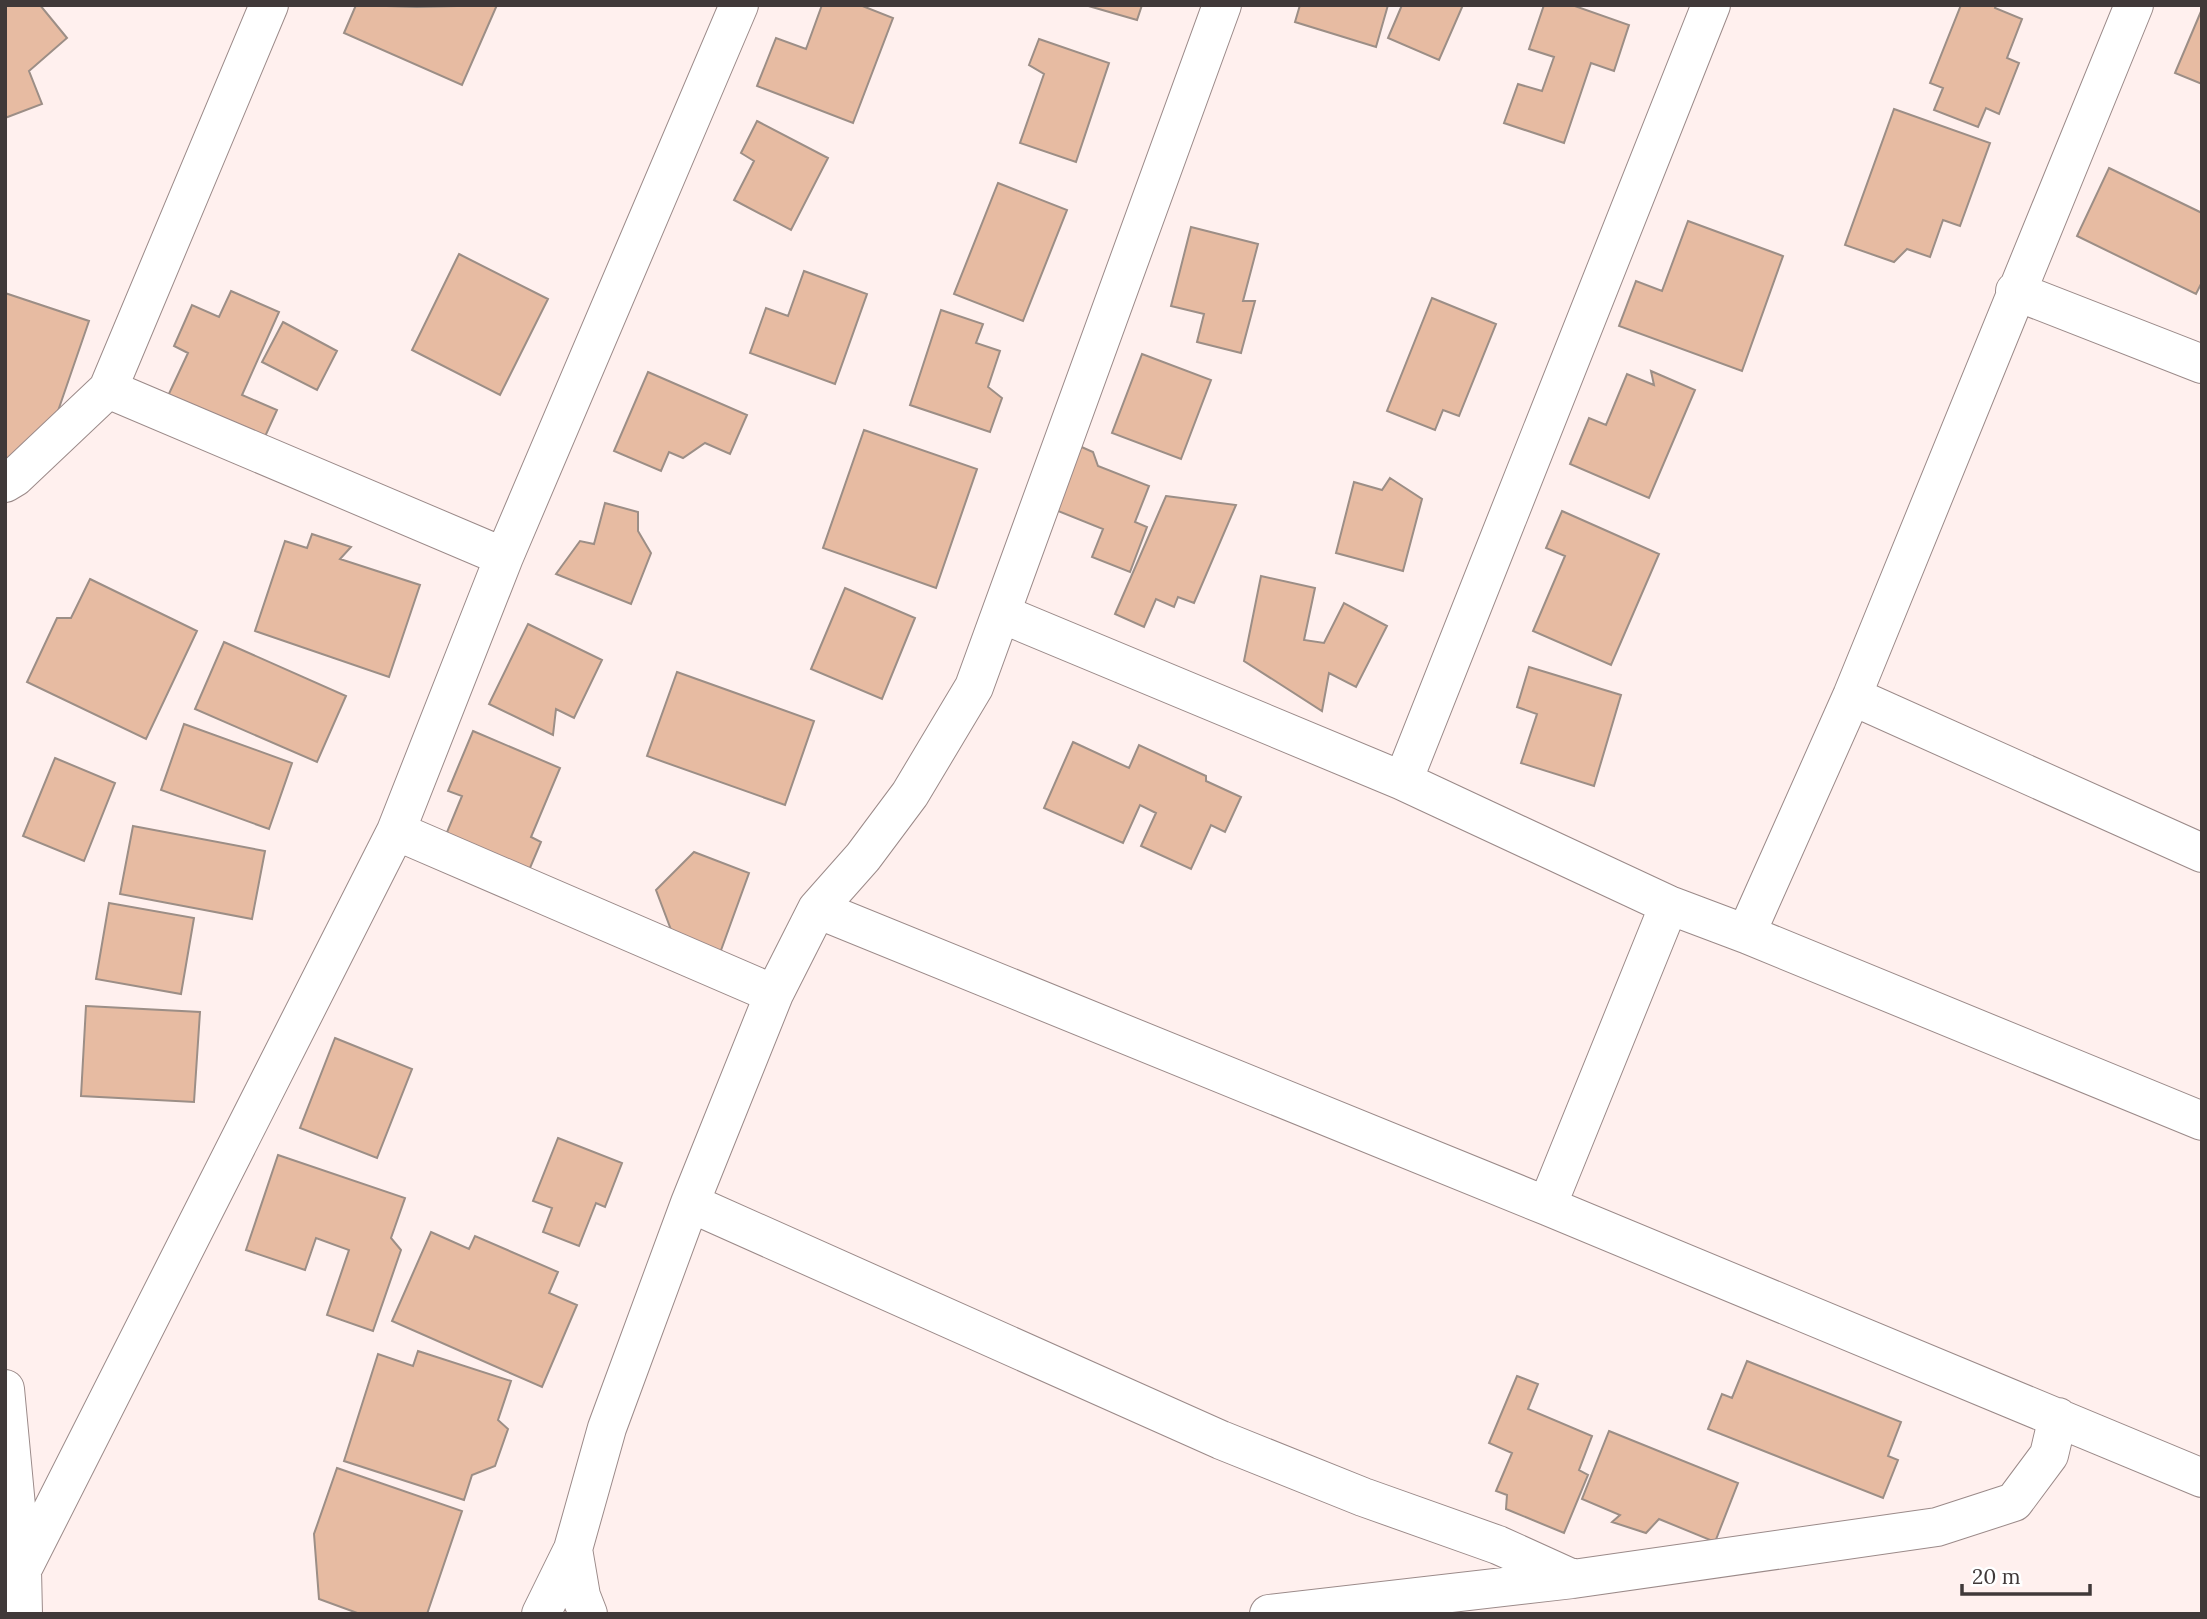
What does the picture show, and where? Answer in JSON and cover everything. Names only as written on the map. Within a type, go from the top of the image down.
[{"type":"street","points":[[5,483],[15,477],[108,389],[269,5]]},
{"type":"street","points":[[22,1570],[396,831],[503,557],[739,5]]},
{"type":"street","points":[[541,1614],[573,1549],[607,1428],[690,1203],[774,994],[817,909],[863,858],[910,794],[974,687],[1222,5]]},
{"type":"street","points":[[1403,781],[1711,5]]},
{"type":"street","points":[[1746,934],[1852,696],[2134,5]]},
{"type":"street","points":[[2015,292],[2202,364]]},
{"type":"street","points":[[108,389],[503,557]]},
{"type":"street","points":[[1002,614],[1403,781],[1669,905],[2202,1121]]},
{"type":"street","points":[[1852,696],[2202,853]]},
{"type":"street","points":[[396,831],[774,994]]},
{"type":"street","points":[[1547,1206],[1669,905]]},
{"type":"street","points":[[817,909],[1547,1206],[2202,1478]]},
{"type":"street","points":[[690,1203],[1221,1440],[1363,1497],[1499,1545],[1573,1579]]},
{"type":"street","points":[[5,1389],[22,1570],[23,1614]]},
{"type":"street","points":[[1269,1614],[1573,1579],[1937,1527],[2014,1502],[2049,1455],[2059,1417]]},
{"type":"street","points":[[573,1549],[581,1596],[589,1614]]},
{"type":"building","points":[[5,5],[40,5],[67,38],[29,71],[42,104],[5,118]]},
{"type":"building","points":[[356,5],[497,5],[462,85],[344,33]]},
{"type":"building","points":[[822,5],[860,5],[893,18],[853,123],[757,86],[776,38],[806,49]]},
{"type":"building","points":[[1085,5],[1142,5],[1137,20]]},
{"type":"building","points":[[1300,5],[1388,5],[1376,47],[1295,22]]},
{"type":"building","points":[[1402,5],[1463,5],[1439,60],[1388,38]]},
{"type":"building","points":[[1544,5],[1572,5],[1629,25],[1614,71],[1591,63],[1564,143],[1504,123],[1518,84],[1542,91],[1554,57],[1529,49]]},
{"type":"building","points":[[1961,5],[1996,5],[1995,8],[2022,19],[2007,58],[2019,63],[1999,114],[1986,108],[1978,127],[1934,110],[1943,88],[1930,83]]},
{"type":"building","points":[[2202,9],[2202,84],[2175,73]]},
{"type":"building","points":[[1039,39],[1109,63],[1076,162],[1020,143],[1044,74],[1029,65]]},
{"type":"building","points":[[1894,109],[1990,143],[1960,226],[1943,220],[1930,257],[1907,249],[1894,262],[1845,245]]},
{"type":"building","points":[[757,121],[828,158],[791,230],[734,200],[754,161],[741,153]]},
{"type":"building","points":[[2109,168],[2202,213],[2202,282],[2196,294],[2077,236]]},
{"type":"building","points":[[998,183],[1067,210],[1023,321],[954,294]]},
{"type":"building","points":[[1688,221],[1783,256],[1742,371],[1619,326],[1636,281],[1662,291]]},
{"type":"building","points":[[1191,227],[1258,244],[1243,301],[1255,301],[1241,353],[1197,342],[1204,314],[1171,306]]},
{"type":"building","points":[[459,254],[548,299],[500,395],[412,350]]},
{"type":"building","points":[[804,271],[867,294],[835,384],[750,353],[766,308],[788,316]]},
{"type":"building","points":[[231,291],[279,312],[242,395],[277,410],[263,441],[167,398],[188,353],[174,346],[192,305],[219,317]]},
{"type":"building","points":[[5,293],[89,321],[38,469],[5,458]]},
{"type":"building","points":[[1432,298],[1496,324],[1459,416],[1443,410],[1435,430],[1387,411]]},
{"type":"building","points":[[941,310],[983,324],[976,343],[1000,351],[988,387],[1002,398],[990,432],[910,405]]},
{"type":"building","points":[[283,322],[337,351],[317,390],[262,362]]},
{"type":"building","points":[[1142,354],[1211,380],[1181,459],[1112,433]]},
{"type":"building","points":[[1651,371],[1695,390],[1649,498],[1570,464],[1589,418],[1606,425],[1627,374],[1654,385]]},
{"type":"building","points":[[648,372],[747,415],[730,454],[705,443],[683,458],[669,452],[661,471],[614,451]]},
{"type":"building","points":[[864,430],[977,469],[936,588],[823,548]]},
{"type":"building","points":[[1077,445],[1093,452],[1098,466],[1149,486],[1135,522],[1147,527],[1130,572],[1092,557],[1103,529],[1053,509]]},
{"type":"building","points":[[1390,478],[1422,499],[1403,571],[1336,553],[1354,482],[1382,490]]},
{"type":"building","points":[[1166,496],[1236,505],[1194,603],[1178,597],[1174,607],[1156,599],[1144,627],[1115,614]]},
{"type":"building","points":[[605,503],[638,512],[638,531],[651,553],[631,604],[556,574],[580,541],[594,544]]},
{"type":"building","points":[[1562,511],[1659,554],[1611,665],[1533,631],[1565,556],[1546,548]]},
{"type":"building","points":[[312,534],[351,547],[340,559],[420,585],[389,677],[255,631],[285,541],[307,548]]},
{"type":"building","points":[[1261,576],[1315,588],[1304,640],[1324,643],[1344,603],[1387,626],[1356,687],[1329,673],[1322,711],[1244,661]]},
{"type":"building","points":[[90,579],[197,631],[146,739],[27,682],[57,618],[71,618]]},
{"type":"building","points":[[845,588],[915,618],[882,699],[811,669]]},
{"type":"building","points":[[528,624],[602,660],[574,718],[556,709],[553,735],[489,704]]},
{"type":"building","points":[[224,642],[346,696],[317,762],[195,709]]},
{"type":"building","points":[[1529,667],[1621,695],[1594,786],[1521,763],[1537,714],[1517,707]]},
{"type":"building","points":[[677,672],[814,721],[785,805],[647,756]]},
{"type":"building","points":[[184,724],[292,763],[269,829],[161,790]]},
{"type":"building","points":[[473,731],[560,768],[531,837],[541,842],[524,882],[445,837],[462,796],[448,791]]},
{"type":"building","points":[[1073,742],[1129,768],[1139,745],[1206,776],[1206,781],[1241,797],[1225,832],[1211,825],[1191,869],[1141,846],[1156,813],[1140,805],[1123,843],[1044,808]]},
{"type":"building","points":[[55,758],[115,783],[84,861],[23,836]]},
{"type":"building","points":[[133,826],[265,851],[252,919],[120,894]]},
{"type":"building","points":[[694,852],[749,873],[720,953],[673,935],[656,890]]},
{"type":"building","points":[[109,903],[194,918],[181,994],[96,979]]},
{"type":"building","points":[[86,1006],[200,1012],[194,1102],[81,1096]]},
{"type":"building","points":[[335,1038],[412,1069],[377,1158],[300,1128]]},
{"type":"building","points":[[558,1138],[622,1163],[605,1207],[596,1203],[579,1246],[543,1232],[552,1208],[533,1201]]},
{"type":"building","points":[[278,1155],[405,1198],[391,1238],[401,1250],[373,1331],[327,1315],[349,1250],[316,1238],[305,1270],[246,1250]]},
{"type":"building","points":[[431,1232],[469,1249],[475,1236],[558,1272],[549,1293],[577,1305],[542,1387],[392,1321]]},
{"type":"building","points":[[418,1351],[511,1381],[498,1420],[508,1429],[495,1466],[472,1475],[464,1500],[344,1461],[378,1354],[413,1366]]},
{"type":"building","points":[[1747,1361],[1901,1422],[1888,1456],[1898,1460],[1883,1498],[1708,1429],[1722,1394],[1732,1398]]},
{"type":"building","points":[[1517,1376],[1538,1384],[1528,1409],[1592,1436],[1579,1470],[1588,1475],[1564,1533],[1506,1509],[1507,1495],[1496,1491],[1512,1453],[1489,1443]]},
{"type":"building","points":[[1609,1431],[1738,1483],[1715,1542],[1659,1519],[1646,1533],[1612,1522],[1620,1515],[1582,1499]]},
{"type":"building","points":[[337,1468],[462,1511],[427,1614],[360,1614],[319,1599],[314,1534]]}]
